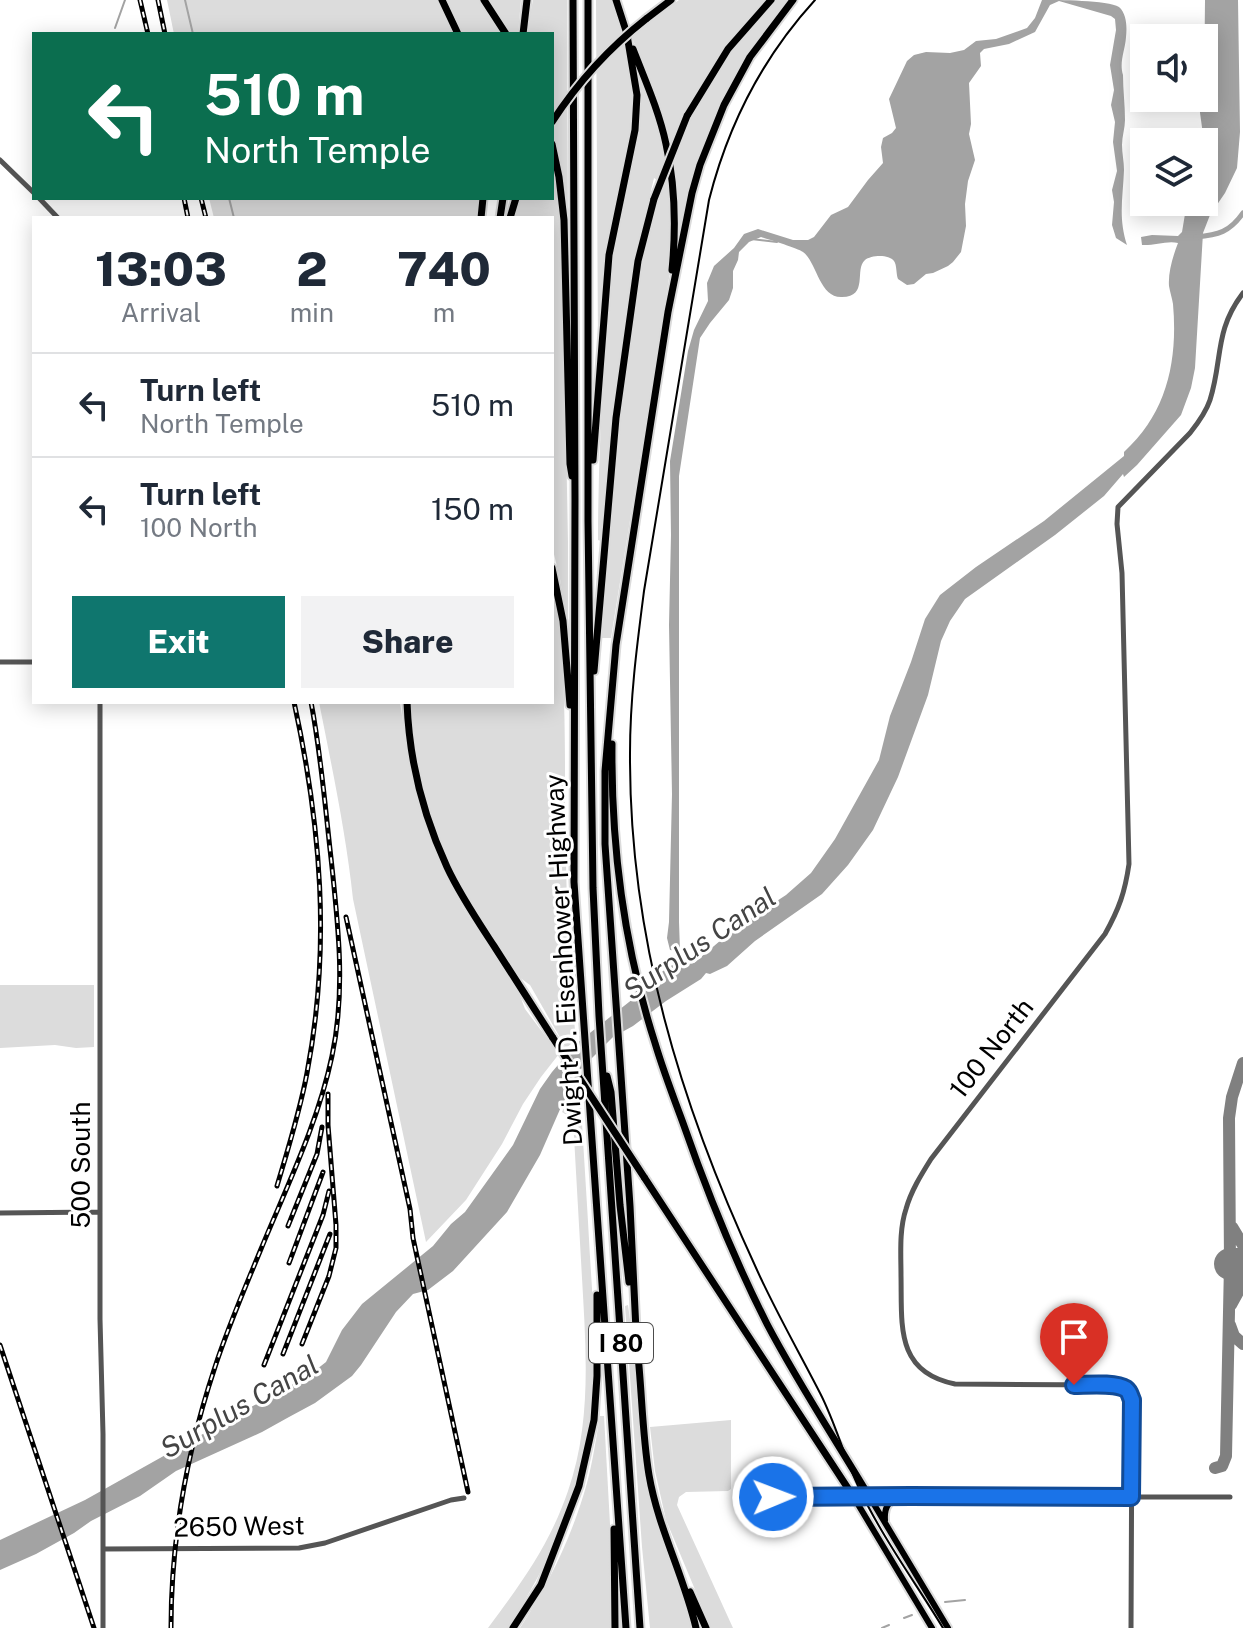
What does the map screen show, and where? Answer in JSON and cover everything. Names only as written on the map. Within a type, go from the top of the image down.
[{"type":"highway","points":[[442,0],[457,32]]},
{"type":"highway","points":[[484,0],[505,32]]},
{"type":"highway","points":[[523,30],[527,0]]},
{"type":"highway","name":"Dwight D. Eisenhower Highway","points":[[573,0],[574,882],[626,1628]]},
{"type":"highway","name":"Dwight D. Eisenhower Highway","points":[[588,0],[588,521],[593,888],[599,1016],[642,1628]]},
{"type":"highway","points":[[616,0],[666,145],[673,201],[668,312]]},
{"type":"highway","points":[[554,119],[615,44],[671,0]]},
{"type":"highway","points":[[590,717],[617,404],[638,261],[654,199],[687,116],[728,49],[771,0]]},
{"type":"highway","points":[[637,1351],[605,844],[605,771],[616,645],[668,312],[692,193],[724,105],[750,57],[793,0]]},
{"type":"highway","points":[[588,521],[609,255],[635,130],[637,95],[627,35]]},
{"type":"highway","points":[[554,153],[564,220],[570,464],[575,499]]},
{"type":"highway","points":[[554,578],[563,621],[574,758]]},
{"type":"highway","points":[[616,645],[611,766],[614,830],[624,914],[650,1024],[693,1153],[723,1230],[768,1325],[869,1496]]},
{"type":"highway","points":[[407,704],[411,743],[428,820],[468,906],[853,1496]]},
{"type":"highway","points":[[602,1059],[611,1092],[649,1476],[696,1628]]},
{"type":"highway","points":[[513,1628],[541,1585],[574,1504],[587,1457],[594,1420],[597,1376],[598,1233]]},
{"type":"highway","points":[[614,1467],[615,1628]]},
{"type":"highway","points":[[668,1543],[706,1628]]},
{"type":"main road","points":[[853,1496],[932,1628]]},
{"type":"main road","points":[[869,1496],[948,1628]]},
{"type":"main road","points":[[886,1523],[888,1503],[901,1496]]},
{"type":"street","points":[[0,160],[32,191]]},
{"type":"street","points":[[41,200],[56,216]]},
{"type":"street","name":"100 North","points":[[1131,1497],[1132,1400],[1130,1393],[1122,1387],[955,1384],[938,1381],[923,1372],[910,1356],[902,1330],[902,1231],[905,1211],[931,1159],[1105,934],[1126,889],[1129,864],[1118,507],[1200,420],[1210,399],[1221,336],[1243,293]]},
{"type":"street","points":[[0,662],[32,662]]},
{"type":"street","name":"500 South","points":[[100,704],[103,1628]]},
{"type":"street","points":[[0,1213],[100,1212]]},
{"type":"street","points":[[737,1497],[1230,1497]]},
{"type":"street","points":[[1131,1497],[1131,1628]]},
{"type":"street","name":"2650 West","points":[[103,1549],[299,1548],[325,1543],[464,1498]]},
{"type":"shaded area","points":[[167,0],[439,0],[454,32],[174,32]]},
{"type":"shaded area","points":[[445,0],[480,0],[502,32],[460,32]]},
{"type":"shaded area","points":[[488,0],[521,0],[518,32],[509,32]]},
{"type":"shaded area","points":[[533,0],[567,0],[568,230],[554,140],[554,32],[526,32]]},
{"type":"shaded area","points":[[596,0],[612,0],[633,73],[635,111],[617,204],[600,349],[598,349]]},
{"type":"shaded area","points":[[679,0],[766,0],[721,54],[694,97],[669,147],[658,104],[631,35]]},
{"type":"shaded area","points":[[774,0],[790,0],[745,62],[719,108],[695,167],[678,229],[671,160],[700,98],[736,44]]},
{"type":"shaded area","points":[[1042,0],[1104,3],[1119,7],[1125,17],[1122,208],[1127,245],[1116,238],[1112,225],[1112,190],[1117,171],[1110,65],[1115,19],[1059,1],[1050,5],[1035,32],[980,53],[981,66],[969,83],[969,134],[975,160],[968,181],[966,226],[961,252],[953,262],[907,285],[898,279],[892,259],[871,257],[862,264],[855,292],[850,296],[834,296],[823,286],[803,252],[761,237],[749,242],[739,252],[729,300],[700,338],[679,476],[680,951],[670,950],[667,938],[672,794],[670,461],[688,351],[708,301],[707,283],[714,266],[744,234],[758,229],[793,240],[808,240],[831,215],[848,207],[883,163],[883,138],[896,128],[889,99],[907,61],[914,55],[964,50],[976,41],[996,39],[1027,28]]},
{"type":"shaded area","points":[[1205,0],[1238,0],[1240,132],[1237,168],[1218,203],[1218,128],[1202,128],[1200,112],[1218,112],[1218,24],[1205,24]]},
{"type":"shaded area","points":[[637,70],[650,100],[663,150],[670,211],[670,272],[611,638],[601,638],[611,497],[627,357],[645,247],[662,183],[654,178],[627,313],[601,541],[598,540],[599,468],[609,292],[616,234],[633,164],[640,118]]},
{"type":"shaded area","points":[[554,168],[562,229],[568,627],[554,554],[554,216],[514,216],[519,200],[554,200]]},
{"type":"shaded area","points":[[210,200],[480,200],[478,216],[214,216]]},
{"type":"shaded area","points":[[1185,216],[1210,216],[1203,233],[1195,368],[1181,415],[1137,465],[1124,477],[1123,474],[1104,496],[965,599],[941,641],[928,695],[898,777],[873,830],[848,865],[822,894],[755,941],[727,966],[706,973],[613,1037],[580,1070],[540,1155],[507,1212],[453,1271],[428,1290],[413,1294],[396,1312],[352,1376],[315,1403],[262,1432],[176,1471],[140,1496],[36,1554],[0,1570],[0,1540],[85,1500],[312,1373],[326,1362],[342,1330],[362,1304],[433,1246],[465,1212],[513,1145],[540,1089],[576,1044],[674,964],[673,957],[679,957],[685,964],[694,963],[734,929],[786,895],[811,873],[835,839],[879,760],[890,716],[925,619],[940,595],[1044,521],[1124,456],[1160,403],[1174,346],[1169,281],[1178,243],[1142,245],[1141,237],[1178,236],[1182,232]]},
{"type":"shaded area","points":[[554,591],[564,693],[567,894],[576,1040],[566,1048],[530,985],[519,977],[449,863],[425,796],[411,704],[554,704]]},
{"type":"shaded area","points":[[319,704],[400,704],[411,775],[442,868],[463,908],[519,993],[525,1009],[559,1054],[523,1104],[466,1200],[426,1242],[353,899],[343,825]]},
{"type":"shaded area","points":[[0,985],[94,985],[94,1047],[55,1045],[0,1048]]},
{"type":"shaded area","points":[[576,1081],[580,1088],[594,1325],[593,1393],[587,1439],[566,1514],[534,1584],[508,1628],[488,1628],[523,1579],[561,1511],[581,1439],[586,1385],[584,1305],[573,1119],[562,1112]]},
{"type":"shaded area","points":[[628,1305],[644,1465],[694,1628],[650,1628],[625,1306]]},
{"type":"shaded area","points":[[600,1416],[604,1416],[613,1628],[520,1628],[541,1594],[575,1521],[589,1475]]},
{"type":"shaded area","points":[[731,1420],[731,1489],[686,1492],[679,1497],[677,1505],[733,1628],[711,1628],[666,1520],[655,1471],[650,1427]]},
{"type":"waterway","points":[[115,28],[125,0]]},
{"type":"waterway","points":[[185,0],[193,32]]},
{"type":"waterway","points":[[230,200],[234,216]]},
{"type":"waterway","points":[[1196,237],[1223,231],[1243,213]]},
{"type":"waterway","points":[[751,239],[777,242]]},
{"type":"waterway","points":[[945,1602],[965,1600]]},
{"type":"waterway","points":[[904,1618],[912,1615]]},
{"type":"waterway","points":[[882,1628],[889,1625]]},
{"type":"taxiway","points":[[1215,1468],[1222,1466],[1226,1456],[1229,1118],[1243,1063]]},
{"type":"taxiway","points":[[1232,1227],[1243,1245]]},
{"type":"taxiway","points":[[1233,1280],[1243,1255]]},
{"type":"taxiway","points":[[1231,1305],[1243,1283]]},
{"type":"taxiway","points":[[1230,1325],[1234,1336],[1243,1344]]},
{"type":"runway","points":[[1230,1264],[1243,1264]]},
{"type":"tram line","points":[[815,0],[779,45],[749,94],[726,145],[709,200],[639,631],[630,732],[632,821],[649,954],[664,1018],[683,1082],[729,1208],[764,1286],[826,1405],[868,1506],[943,1628]]},
{"type":"railway","points":[[140,0],[148,32]]},
{"type":"railway","points":[[158,0],[165,32]]},
{"type":"railway","points":[[184,200],[188,216]]},
{"type":"railway","points":[[202,200],[206,216]]},
{"type":"railway","points":[[277,1186],[307,1073],[319,979],[321,933],[311,795],[294,704]]},
{"type":"railway","points":[[171,1628],[174,1562],[182,1496],[196,1431],[231,1322],[310,1130],[326,1081],[336,1031],[340,982],[338,932],[311,704]]},
{"type":"railway","points":[[346,917],[468,1492]]},
{"type":"railway","points":[[302,1344],[329,1276],[336,1248],[328,1094]]},
{"type":"railway","points":[[288,1226],[317,1154],[322,1127]]},
{"type":"railway","points":[[289,1263],[323,1172]]},
{"type":"railway","points":[[264,1365],[323,1215],[329,1191]]},
{"type":"railway","points":[[283,1354],[330,1234]]},
{"type":"railway","points":[[0,1345],[94,1628]]},
{"type":"route","points":[[773,1497],[1131,1497],[1130,1393],[1122,1387],[1110,1385],[1074,1385]]},
{"type":"water label","name":"Surplus Canal","points":[[699,943]]},
{"type":"water label","name":"Surplus Canal","points":[[239,1406]]}]
